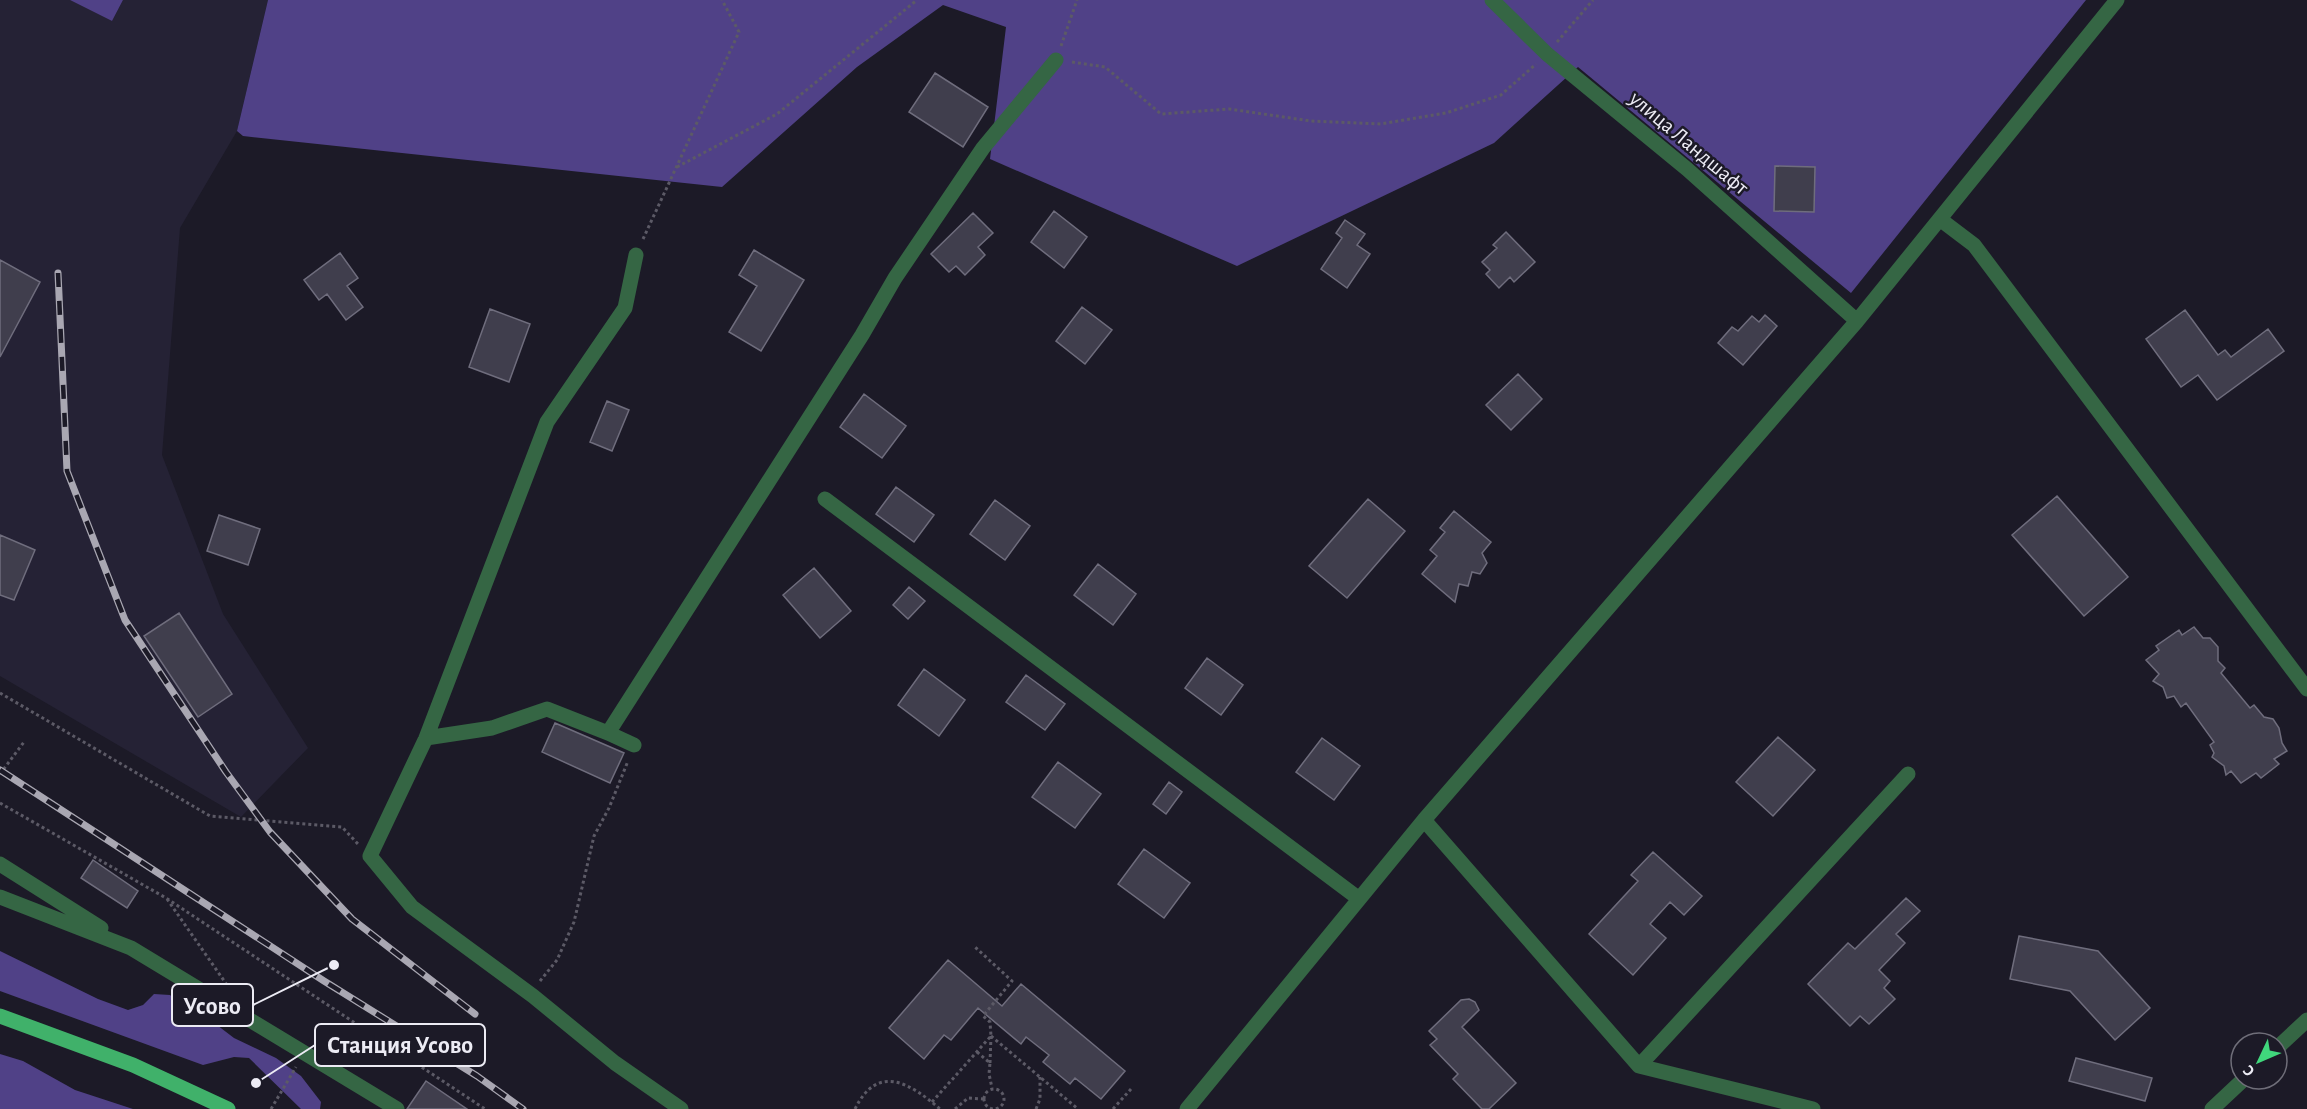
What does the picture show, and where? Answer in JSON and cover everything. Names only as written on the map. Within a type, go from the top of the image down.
[{"type":"main road","points":[[0,1016],[133,1065],[228,1109]]},
{"type":"street","name":"улица Ландшафт","points":[[1492,0],[1547,54],[1687,169],[1857,321]]},
{"type":"street","points":[[1186,1109],[1424,820],[1857,321],[2117,0]]},
{"type":"street","points":[[608,733],[862,336],[895,278],[983,147],[1056,60]]},
{"type":"street","points":[[1941,220],[1974,244],[2307,689]]},
{"type":"street","points":[[636,255],[625,308],[547,422],[426,738],[370,856],[412,907],[529,993],[615,1063],[681,1109]]},
{"type":"street","points":[[825,499],[1358,898]]},
{"type":"street","points":[[426,738],[492,728],[547,709],[634,745]]},
{"type":"street","points":[[1639,1066],[1908,774]]},
{"type":"street","points":[[1424,820],[1639,1066],[1813,1109]]},
{"type":"street","points":[[0,864],[131,948],[397,1109]]},
{"type":"street","points":[[0,897],[131,948]]},
{"type":"street","points":[[2289,1037],[2307,1020]]},
{"type":"street","points":[[2212,1109],[2231,1091]]},
{"type":"path","points":[[636,255],[739,32],[722,0]]},
{"type":"path","points":[[677,166],[777,114],[917,0]]},
{"type":"path","points":[[1077,0],[1056,60],[1105,67],[1161,114],[1229,109],[1311,121],[1381,124],[1446,113],[1502,94],[1547,54],[1593,0]]},
{"type":"path","points":[[0,693],[210,816],[342,827],[370,856]]},
{"type":"path","points":[[0,774],[24,742]]},
{"type":"path","points":[[529,993],[557,960],[574,922],[594,836],[609,808],[634,745]]},
{"type":"path","points":[[0,803],[166,898],[485,1109]]},
{"type":"path","points":[[166,898],[232,993]]},
{"type":"path","points":[[975,947],[1012,981],[983,1016],[990,1022],[992,1036],[989,1074],[992,1088]]},
{"type":"path","points":[[932,1102],[992,1036]]},
{"type":"path","points":[[992,1036],[1078,1109]]},
{"type":"path","points":[[977,1052],[990,1063]]},
{"type":"path","points":[[271,1109],[304,1053]]},
{"type":"path","points":[[1036,1109],[1040,1098],[1040,1077]]},
{"type":"path","points":[[855,1109],[863,1094],[877,1085],[892,1081],[908,1084],[940,1109]]},
{"type":"path","points":[[955,1109],[968,1098],[983,1099],[990,1108],[1003,1107],[1003,1095],[998,1089],[992,1088],[986,1091],[983,1099]]},
{"type":"path","points":[[1113,1109],[1131,1089]]},
{"type":"shaded area","points":[[0,0],[70,0],[112,21],[123,0],[268,0],[237,131],[180,228],[162,455],[223,614],[308,748],[241,817],[0,676]]},
{"type":"shaded area","points":[[70,0],[123,0],[112,21]]},
{"type":"shaded area","points":[[268,0],[2086,0],[1851,293],[1578,67],[1494,143],[1237,266],[990,159],[1006,27],[943,5],[857,67],[722,187],[243,136],[237,131]]},
{"type":"shaded area","points":[[0,951],[98,999],[128,1010],[143,1005],[154,994],[170,995],[182,1006],[209,1019],[234,1038],[276,1058],[301,1076],[321,1102],[320,1109],[301,1109],[249,1058],[234,1057],[203,1065],[0,991]]},
{"type":"shaded area","points":[[0,1054],[23,1061],[75,1090],[133,1109],[0,1109]]},
{"type":"building","points":[[935,73],[988,107],[963,147],[909,112]]},
{"type":"building","points":[[1775,166],[1815,167],[1814,212],[1774,211]]},
{"type":"building","points":[[1054,211],[1087,237],[1064,268],[1031,242]]},
{"type":"building","points":[[973,213],[993,233],[978,247],[985,255],[965,275],[956,266],[949,272],[931,254]]},
{"type":"building","points":[[1345,220],[1365,234],[1357,245],[1370,254],[1347,288],[1321,269],[1342,238],[1336,233]]},
{"type":"building","points":[[1506,232],[1535,262],[1514,282],[1510,277],[1499,288],[1486,274],[1490,270],[1482,262],[1497,248],[1493,245]]},
{"type":"building","points":[[754,250],[804,280],[761,351],[729,332],[757,286],[739,275]]},
{"type":"building","points":[[340,253],[358,278],[347,286],[363,307],[346,320],[327,294],[319,300],[304,280]]},
{"type":"building","points":[[0,260],[40,282],[0,357]]},
{"type":"building","points":[[1082,307],[1112,330],[1085,364],[1056,341]]},
{"type":"building","points":[[490,309],[530,324],[509,382],[469,367]]},
{"type":"building","points":[[2185,310],[2218,355],[2225,350],[2231,357],[2268,329],[2284,351],[2217,400],[2198,375],[2181,387],[2146,339]]},
{"type":"building","points":[[1765,315],[1777,326],[1743,365],[1718,343],[1732,327],[1738,331],[1752,316],[1759,322]]},
{"type":"building","points":[[1518,374],[1542,399],[1511,430],[1486,405]]},
{"type":"building","points":[[864,394],[906,426],[882,458],[840,427]]},
{"type":"building","points":[[607,401],[629,410],[612,451],[590,442]]},
{"type":"building","points":[[896,487],[934,515],[914,542],[876,514]]},
{"type":"building","points":[[2057,496],[2128,577],[2084,616],[2012,535]]},
{"type":"building","points":[[1368,499],[1405,531],[1347,598],[1309,566]]},
{"type":"building","points":[[995,500],[1030,526],[1005,560],[970,534]]},
{"type":"building","points":[[1454,511],[1491,542],[1482,553],[1487,563],[1480,574],[1472,572],[1468,586],[1459,584],[1455,602],[1422,574],[1437,556],[1430,550],[1445,532],[1440,528]]},
{"type":"building","points":[[219,515],[260,529],[248,565],[207,551]]},
{"type":"building","points":[[0,535],[35,550],[14,600],[0,595]]},
{"type":"building","points":[[1098,564],[1136,594],[1113,625],[1074,595]]},
{"type":"building","points":[[814,568],[851,611],[820,638],[783,595]]},
{"type":"building","points":[[909,587],[925,601],[908,619],[893,605]]},
{"type":"building","points":[[179,613],[232,694],[198,717],[144,636]]},
{"type":"building","points":[[2194,627],[2203,638],[2210,638],[2218,647],[2218,661],[2225,668],[2221,673],[2250,708],[2254,705],[2264,717],[2273,719],[2279,728],[2282,743],[2287,751],[2274,759],[2279,764],[2261,778],[2256,773],[2241,783],[2231,771],[2226,775],[2224,766],[2212,757],[2214,753],[2210,745],[2214,742],[2186,703],[2181,707],[2174,696],[2167,698],[2163,687],[2153,681],[2159,674],[2146,660],[2159,650],[2156,646],[2179,630],[2182,635]]},
{"type":"building","points":[[1207,658],[1243,685],[1221,715],[1185,688]]},
{"type":"building","points":[[924,669],[965,700],[939,736],[898,705]]},
{"type":"building","points":[[1026,675],[1065,704],[1045,730],[1006,702]]},
{"type":"building","points":[[555,723],[624,753],[610,783],[542,752]]},
{"type":"building","points":[[1778,737],[1815,770],[1773,816],[1736,782]]},
{"type":"building","points":[[1322,738],[1360,766],[1334,800],[1296,772]]},
{"type":"building","points":[[1058,762],[1101,794],[1075,828],[1032,797]]},
{"type":"building","points":[[1169,782],[1182,792],[1166,814],[1153,804]]},
{"type":"building","points":[[1144,849],[1190,883],[1164,918],[1118,884]]},
{"type":"building","points":[[1653,852],[1702,896],[1684,915],[1670,902],[1650,924],[1666,938],[1633,975],[1589,934],[1638,881],[1631,875]]},
{"type":"building","points":[[93,860],[138,891],[127,908],[81,878]]},
{"type":"building","points":[[1906,898],[1920,911],[1896,934],[1905,943],[1879,970],[1890,981],[1884,988],[1895,999],[1869,1024],[1860,1016],[1850,1026],[1808,984],[1848,943],[1855,949]]},
{"type":"building","points":[[2019,936],[2098,951],[2150,1008],[2115,1040],[2070,991],[2010,979]]},
{"type":"building","points":[[948,960],[1002,1006],[1021,984],[1125,1071],[1101,1099],[1075,1078],[1070,1084],[1043,1062],[1049,1055],[1026,1037],[1021,1044],[978,1008],[951,1040],[944,1035],[924,1059],[889,1028]]},
{"type":"building","points":[[1469,999],[1475,1002],[1479,1010],[1462,1027],[1516,1083],[1489,1109],[1482,1109],[1453,1079],[1458,1074],[1430,1045],[1437,1039],[1429,1031],[1461,1000]]},
{"type":"building","points":[[2076,1058],[2152,1078],[2145,1101],[2069,1081]]},
{"type":"building","points":[[426,1081],[467,1109],[407,1109]]},
{"type":"railway","points":[[58,273],[67,471],[125,620],[226,772],[270,832],[352,919],[475,1014]]},
{"type":"railway","points":[[0,770],[324,981],[477,1076],[523,1109]]},
{"type":"place","name":"Усово","points":[[334,965]]},
{"type":"place","name":"Станция Усово","points":[[256,1083]]}]
